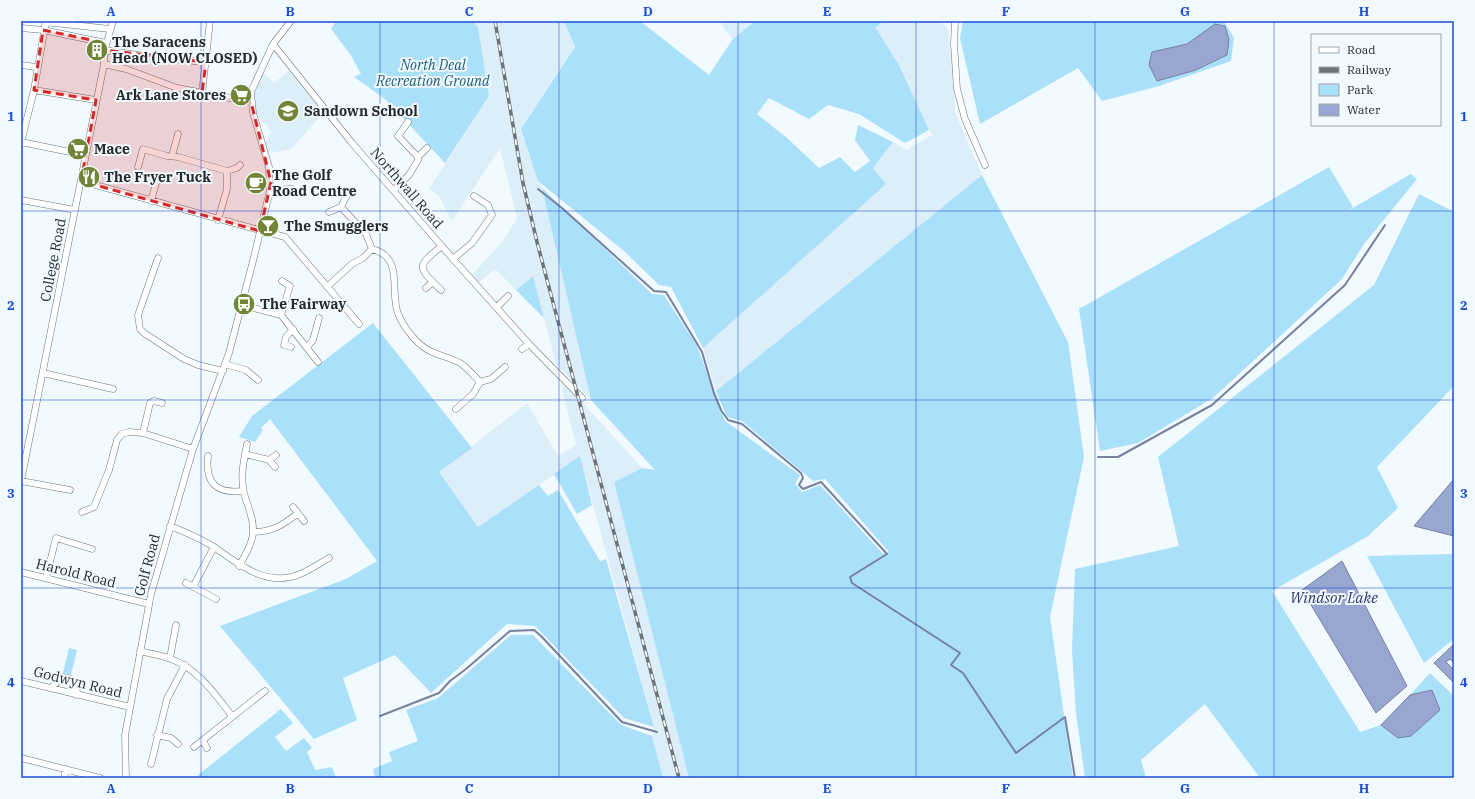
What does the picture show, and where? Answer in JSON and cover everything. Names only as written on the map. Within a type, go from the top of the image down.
[{"type":"street","name":"College Road","points":[[21,481],[104,64],[104,50],[113,21]]},
{"type":"street","points":[[202,93],[210,21]]},
{"type":"street","points":[[104,64],[176,88],[251,102],[251,92],[255,81],[273,44],[290,21]]},
{"type":"street","points":[[955,21],[954,44],[956,89],[965,119],[985,165]]},
{"type":"street","points":[[85,155],[21,143],[34,90],[36,67],[43,30],[45,22],[110,29]]},
{"type":"street","points":[[21,28],[43,30],[106,43]]},
{"type":"street","name":"Northwall Road","points":[[273,44],[352,143],[453,259],[529,344],[582,398]]},
{"type":"street","points":[[104,50],[158,58],[206,62]]},
{"type":"street","points":[[21,65],[36,67]]},
{"type":"street","points":[[34,90],[96,100]]},
{"type":"street","name":"Golf Road","points":[[126,778],[125,741],[149,604],[193,449],[224,368],[242,305],[270,190],[269,167],[251,102]]},
{"type":"street","points":[[408,122],[399,132],[398,136],[418,157]]},
{"type":"street","points":[[172,156],[178,134]]},
{"type":"street","points":[[394,190],[409,175],[418,160],[418,157],[427,148]]},
{"type":"street","points":[[138,167],[143,149],[227,171],[237,168],[240,165]]},
{"type":"street","points":[[218,220],[227,189],[227,171]]},
{"type":"street","points":[[81,180],[218,220],[285,237],[359,324]]},
{"type":"street","points":[[151,201],[157,180]]},
{"type":"street","points":[[270,190],[292,189]]},
{"type":"street","points":[[329,212],[340,207],[347,195]]},
{"type":"street","points":[[453,259],[472,243],[492,215],[488,205],[474,196]]},
{"type":"street","points":[[21,200],[75,210]]},
{"type":"street","points":[[340,207],[366,234],[372,249],[385,254],[391,264],[394,274],[395,305],[399,317],[418,342],[431,352],[458,362],[468,369],[480,382]]},
{"type":"street","points":[[441,290],[423,270],[422,264],[424,260],[442,246]]},
{"type":"street","points":[[327,288],[352,264],[363,258],[372,249]]},
{"type":"street","points":[[158,258],[138,315],[140,329],[184,359],[198,365],[246,370],[258,380]]},
{"type":"street","points":[[281,315],[290,286],[282,281]]},
{"type":"street","points":[[426,288],[433,282]]},
{"type":"street","points":[[497,307],[508,296]]},
{"type":"street","points":[[242,305],[281,315],[318,362]]},
{"type":"street","points":[[307,347],[313,340],[319,318]]},
{"type":"street","points":[[291,347],[284,345],[286,337],[293,329]]},
{"type":"street","points":[[522,350],[529,344]]},
{"type":"street","points":[[428,359],[431,352]]},
{"type":"street","points":[[456,409],[473,394],[480,382],[491,380],[497,370],[505,367]]},
{"type":"street","points":[[42,373],[113,389]]},
{"type":"street","points":[[143,433],[150,403],[154,401],[162,403]]},
{"type":"street","points":[[462,404],[467,410]]},
{"type":"street","points":[[82,512],[94,508],[109,470],[117,440],[122,434],[129,432],[143,433],[193,449]]},
{"type":"street","points":[[239,566],[254,532],[253,521],[243,491],[242,468],[247,444]]},
{"type":"street","points":[[245,454],[269,460],[275,467]]},
{"type":"street","points":[[269,460],[276,455]]},
{"type":"street","points":[[208,456],[210,465],[208,478],[220,490],[231,492],[243,491]]},
{"type":"street","points":[[21,481],[70,490]]},
{"type":"street","points":[[293,507],[304,521]]},
{"type":"street","points":[[254,532],[268,532],[297,514]]},
{"type":"street","points":[[170,526],[184,531],[214,547],[239,566],[252,573],[266,576],[282,578],[299,574],[329,558]]},
{"type":"street","points":[[49,535],[92,549]]},
{"type":"street","points":[[46,578],[56,538]]},
{"type":"street","points":[[82,546],[83,539]]},
{"type":"street","points":[[193,587],[214,547]]},
{"type":"street","name":"Harold Road","points":[[21,572],[149,604]]},
{"type":"street","points":[[186,583],[216,599]]},
{"type":"street","points":[[205,601],[209,595]]},
{"type":"street","points":[[170,658],[176,625]]},
{"type":"street","points":[[174,633],[182,635]]},
{"type":"street","points":[[140,651],[170,658],[185,665],[197,674],[232,716]]},
{"type":"street","points":[[151,764],[157,735],[169,693],[185,665]]},
{"type":"street","points":[[51,688],[62,677],[70,679],[77,692],[76,695]]},
{"type":"street","name":"Godwyn Road","points":[[21,681],[130,707]]},
{"type":"street","points":[[194,747],[265,691]]},
{"type":"street","points":[[157,735],[171,738],[178,744]]},
{"type":"street","points":[[203,741],[206,748]]},
{"type":"street","points":[[21,758],[100,778]]},
{"type":"street","points":[[64,778],[66,769]]},
{"type":"highlighted area","points":[[43,30],[106,43],[104,50],[206,62],[202,93],[251,102],[271,182],[260,231],[81,181],[96,100],[34,90]]},
{"type":"shaded area","points":[[472,21],[564,21],[575,47],[521,129],[542,188],[591,400],[556,364],[533,276],[516,290],[495,269],[478,283],[471,276],[502,242],[517,218],[500,148],[452,221],[439,196],[429,189],[489,96],[478,27]]},
{"type":"shaded area","points":[[722,21],[755,21],[733,39],[722,26]]},
{"type":"shaded area","points":[[883,21],[940,21],[949,30],[949,42],[954,70],[955,112],[982,175],[716,391],[703,348],[885,184],[873,168],[893,142],[907,150],[932,135],[917,107],[899,65],[876,27]]},
{"type":"shaded area","name":"Sandown School","points":[[289,70],[323,113],[294,146],[287,150],[268,153],[265,142],[271,133],[266,125],[257,118],[253,92],[261,71],[274,83]]},
{"type":"shaded area","points":[[565,383],[642,468],[614,482],[689,778],[663,778],[652,736],[654,727],[580,457],[478,527],[439,472],[527,403],[558,456],[576,445],[562,390]]},
{"type":"green space","name":"North Deal Recreation Ground","points":[[336,21],[472,21],[478,27],[489,96],[445,163],[385,99],[354,77],[361,74],[350,54],[331,29]]},
{"type":"green space","points":[[564,21],[640,21],[709,75],[733,39],[755,21],[883,21],[876,28],[899,65],[929,130],[905,143],[859,114],[828,105],[809,119],[769,98],[757,114],[787,138],[819,168],[840,157],[855,172],[870,161],[855,140],[858,125],[893,142],[873,168],[886,184],[703,348],[671,287],[659,285],[624,251],[538,181],[521,129],[575,47]]},
{"type":"green space","points":[[963,21],[1224,21],[1234,38],[1231,61],[1156,87],[1102,101],[1078,68],[980,124],[960,38]]},
{"type":"green space","points":[[1329,167],[1353,207],[1346,212],[1411,174],[1417,179],[1364,244],[1342,279],[1213,398],[1138,443],[1100,451],[1079,309]]},
{"type":"green space","points":[[982,175],[1068,342],[1084,457],[1050,617],[1073,778],[689,778],[614,482],[642,468],[655,470],[591,400],[542,188],[652,294],[664,295],[697,346],[725,421],[800,475],[795,484],[802,492],[820,485],[883,554],[889,552],[825,479],[813,481],[742,421],[727,417],[716,391]]},
{"type":"green space","points":[[1419,194],[1454,212],[1454,386],[1377,467],[1398,508],[1368,536],[1272,591],[1360,732],[1381,725],[1398,737],[1432,691],[1410,695],[1430,673],[1454,696],[1454,778],[1260,778],[1205,704],[1141,760],[1146,778],[1085,778],[1076,713],[1072,650],[1075,569],[1179,546],[1158,457],[1374,285]]},
{"type":"green space","points":[[533,276],[544,318],[516,290]]},
{"type":"green space","points":[[373,323],[472,448],[439,472],[478,527],[539,485],[548,496],[558,490],[600,561],[606,559],[654,727],[624,718],[535,626],[507,624],[431,693],[395,655],[343,678],[357,720],[314,739],[220,626],[346,579],[377,561],[270,419],[261,428],[263,430],[255,442],[239,437],[252,416]]},
{"type":"green space","points":[[580,456],[592,505],[577,514],[554,474]]},
{"type":"green space","points":[[1454,554],[1454,639],[1424,663],[1367,556]]},
{"type":"green space","points":[[511,635],[533,635],[621,725],[652,736],[663,778],[375,778],[373,769],[392,761],[389,752],[418,741],[406,710],[438,698]]},
{"type":"green space","points":[[69,648],[77,650],[70,679],[62,677]]},
{"type":"green space","points":[[281,709],[293,723],[275,737],[286,751],[304,738],[312,748],[307,752],[315,770],[332,767],[336,778],[199,778],[198,775]]},
{"type":"water","points":[[1215,24],[1225,26],[1229,40],[1227,55],[1196,70],[1157,81],[1149,65],[1152,52],[1187,44]]},
{"type":"water","points":[[1454,479],[1454,536],[1414,526]]},
{"type":"water","name":"Windsor Lake","points":[[1342,561],[1407,686],[1376,713],[1302,590]]},
{"type":"water","points":[[1453,645],[1454,663],[1450,659],[1446,662],[1454,670],[1454,683],[1434,663]]},
{"type":"water","points":[[1432,690],[1440,710],[1411,736],[1398,738],[1381,725],[1410,695]]},
{"type":"waterway","points":[[538,189],[562,208],[654,291],[666,292],[702,352],[714,393],[721,410],[728,420],[742,424],[801,473],[803,478],[799,485],[803,489],[821,482],[887,554],[850,577],[852,583],[960,653],[951,665],[963,673],[1016,753],[1065,717],[1075,778]]},
{"type":"waterway","points":[[1098,457],[1118,457],[1212,405],[1345,285],[1385,225]]},
{"type":"waterway","points":[[380,716],[439,693],[450,681],[510,631],[534,630],[622,722],[657,732]]},
{"type":"railway","points":[[495,21],[523,183],[537,242],[679,778]]},
{"type":"place","name":"The Saracens Head (NOW CLOSED)","points":[[97,50]]},
{"type":"place","name":"Ark Lane Stores","points":[[241,95]]},
{"type":"place","name":"Sandown School","points":[[288,111]]},
{"type":"place","name":"Mace","points":[[78,149]]},
{"type":"place","name":"The Fryer Tuck","points":[[89,177]]},
{"type":"place","name":"The Golf Road Centre","points":[[256,183]]},
{"type":"place","name":"The Smugglers","points":[[268,226]]},
{"type":"place","name":"The Fairway","points":[[244,304]]}]
